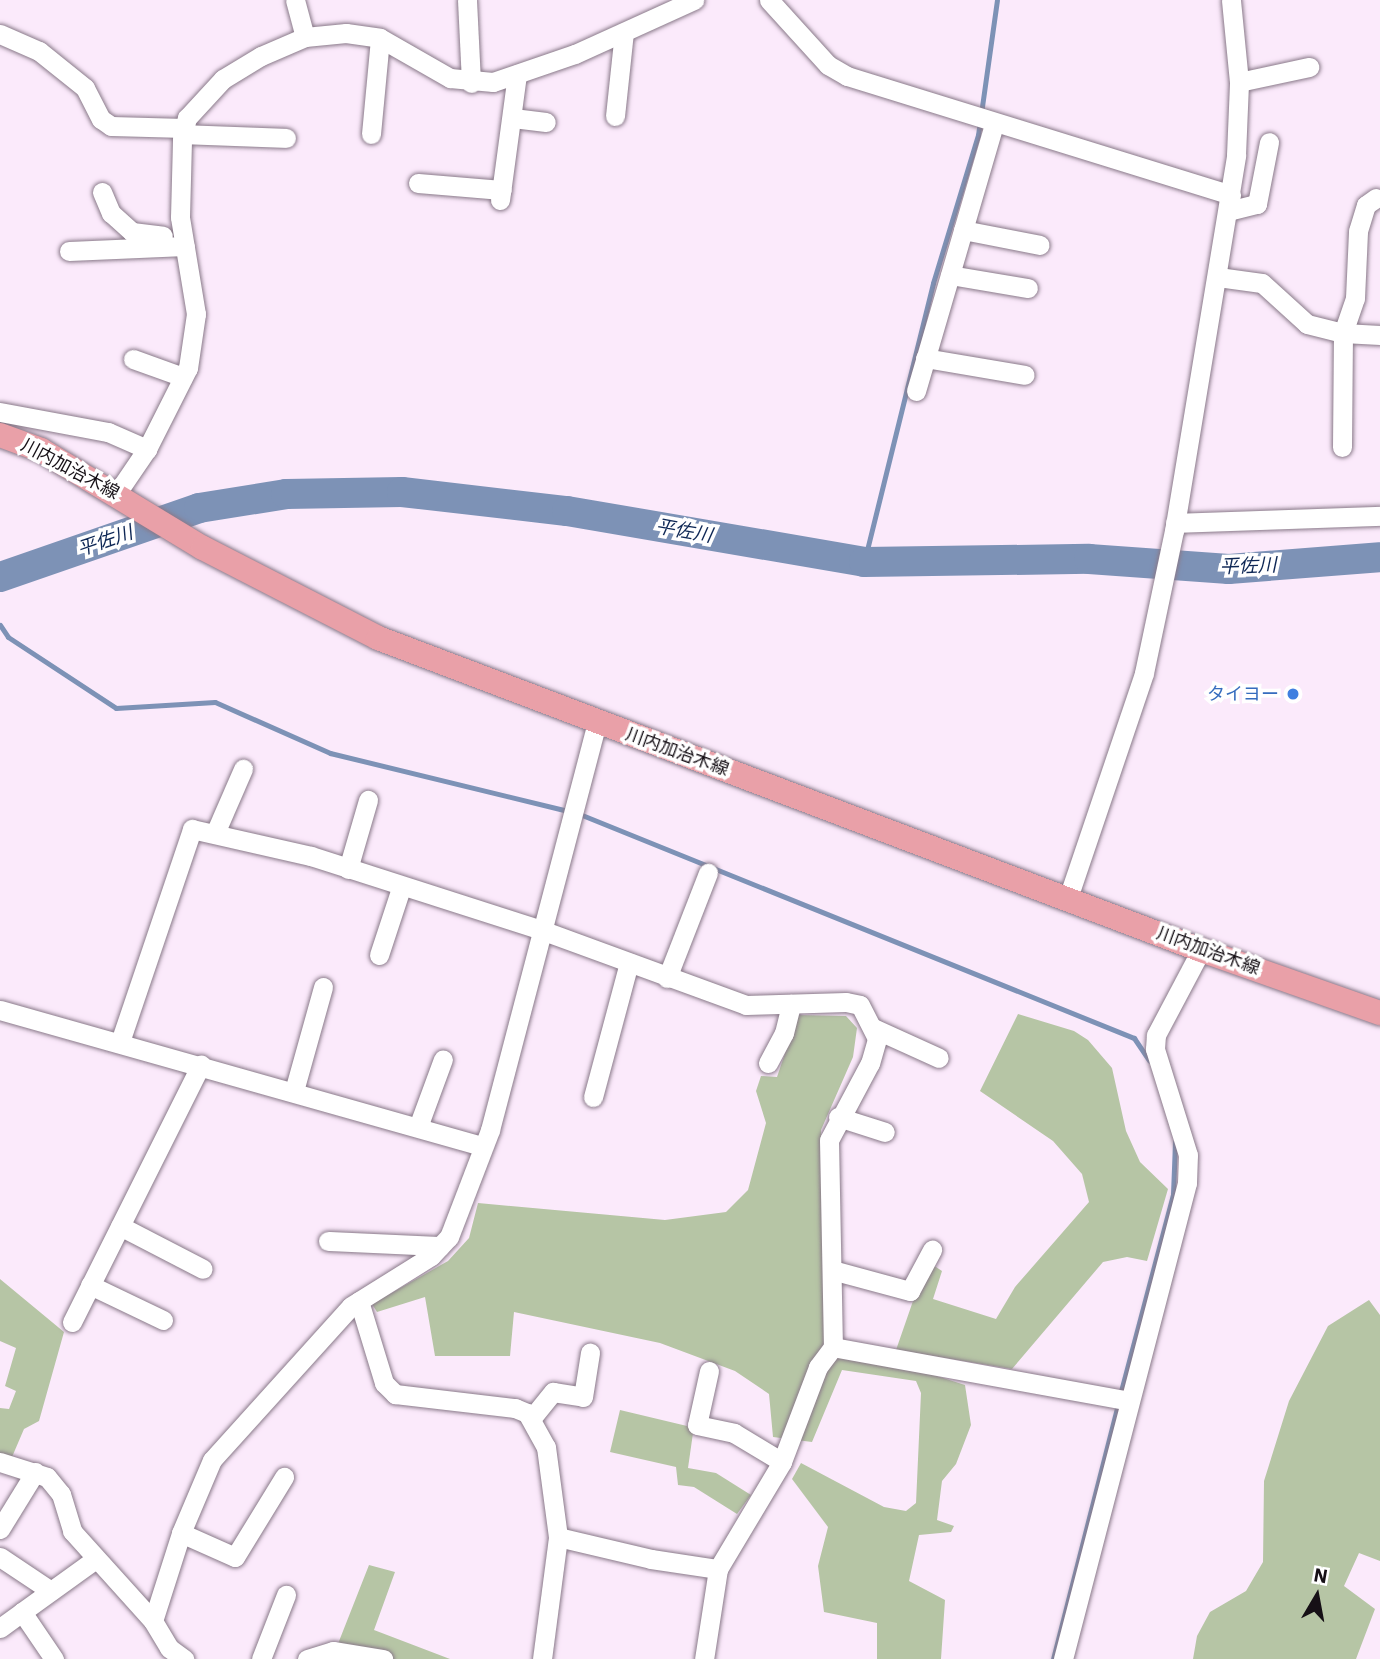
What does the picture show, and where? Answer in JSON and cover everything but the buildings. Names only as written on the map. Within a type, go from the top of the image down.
[{"type":"main road","name":"川内加治木線","points":[[0,435],[41,450],[123,496],[203,548],[378,638],[1201,950],[1380,1013]]},
{"type":"street","points":[[295,0],[305,37]]},
{"type":"street","points":[[467,0],[471,83]]},
{"type":"street","points":[[123,496],[183,377],[194,341],[196,314],[178,182],[184,131],[204,95],[230,74],[305,37],[346,33],[380,38],[450,78],[471,83],[517,74],[624,32],[694,0]]},
{"type":"street","points":[[769,0],[828,65],[847,76],[1230,203],[1257,204],[1269,142]]},
{"type":"street","points":[[1068,898],[1133,711],[1161,598],[1174,527],[1230,203],[1239,82],[1231,0]]},
{"type":"street","points":[[615,116],[624,32]]},
{"type":"street","points":[[0,34],[39,51],[85,88],[102,119],[111,126],[286,138]]},
{"type":"street","points":[[371,134],[380,38]]},
{"type":"street","points":[[1239,82],[1309,67]]},
{"type":"street","points":[[418,183],[501,195],[517,74]]},
{"type":"street","points":[[101,86],[111,126]]},
{"type":"street","points":[[513,118],[546,121]]},
{"type":"street","points":[[916,391],[963,230],[985,121]]},
{"type":"street","points":[[102,192],[111,213],[132,232],[147,237],[184,240]]},
{"type":"street","points":[[1342,447],[1343,333],[1355,298],[1358,231],[1366,205],[1376,198]]},
{"type":"street","points":[[963,230],[1040,244]]},
{"type":"street","points":[[69,251],[184,240]]},
{"type":"street","points":[[950,275],[1028,288]]},
{"type":"street","points":[[1218,277],[1262,284],[1307,324],[1343,333],[1380,335]]},
{"type":"street","points":[[925,358],[1025,375]]},
{"type":"street","points":[[133,359],[183,377]]},
{"type":"street","points":[[0,412],[108,432],[147,449]]},
{"type":"street","points":[[1174,527],[1380,516]]},
{"type":"street","points":[[153,1621],[181,1533],[212,1460],[280,1380],[359,1301],[440,1246],[449,1237],[482,1146],[544,931],[597,722]]},
{"type":"street","points":[[216,831],[243,769]]},
{"type":"street","points":[[348,869],[368,800]]},
{"type":"street","points":[[120,1042],[192,829],[216,831],[348,869],[401,888],[544,931],[746,1005],[860,1006],[877,1039],[870,1063],[838,1117],[829,1140],[834,1347],[818,1367],[782,1462],[718,1569],[704,1659]]},
{"type":"street","points":[[667,978],[708,873]]},
{"type":"street","points":[[379,955],[401,888]]},
{"type":"street","points":[[1063,1659],[1123,1400],[1187,1183],[1188,1155],[1155,1049],[1156,1035],[1201,950]]},
{"type":"street","points":[[593,1097],[629,963]]},
{"type":"street","points":[[294,1091],[323,987]]},
{"type":"street","points":[[768,1063],[784,1032],[790,1004]]},
{"type":"street","points":[[0,1010],[201,1064],[482,1146]]},
{"type":"street","points":[[873,1028],[939,1058]]},
{"type":"street","points":[[418,1128],[443,1059]]},
{"type":"street","points":[[72,1322],[201,1064]]},
{"type":"street","points":[[838,1117],[885,1132]]},
{"type":"street","points":[[120,1226],[203,1269]]},
{"type":"street","points":[[328,1241],[440,1246]]},
{"type":"street","points":[[832,1270],[910,1291],[932,1250]]},
{"type":"street","points":[[90,1285],[163,1320]]},
{"type":"street","points":[[359,1301],[384,1383],[395,1394],[515,1408],[531,1419],[546,1447],[558,1537],[542,1659]]},
{"type":"street","points":[[834,1347],[1123,1400]]},
{"type":"street","points":[[531,1419],[554,1392],[583,1398],[590,1353]]},
{"type":"street","points":[[709,1370],[697,1425],[734,1433],[782,1462]]},
{"type":"street","points":[[0,1462],[47,1477],[61,1494],[72,1531],[94,1560],[153,1621],[169,1648],[184,1659]]},
{"type":"street","points":[[0,1530],[35,1472]]},
{"type":"street","points":[[181,1533],[235,1557],[285,1477]]},
{"type":"street","points":[[558,1537],[651,1559],[718,1569]]},
{"type":"street","points":[[0,1557],[51,1591]]},
{"type":"street","points":[[0,1628],[94,1560]]},
{"type":"street","points":[[261,1659],[286,1595]]},
{"type":"street","points":[[22,1612],[54,1659]]},
{"type":"street","points":[[307,1659],[333,1651],[383,1659]]},
{"type":"green space","points":[[1018,1014],[1074,1031],[1088,1040],[1112,1068],[1126,1131],[1140,1162],[1168,1189],[1147,1261],[1127,1257],[1103,1262],[1012,1369],[896,1350],[913,1301],[933,1265],[942,1271],[933,1299],[996,1319],[1015,1287],[1089,1202],[1082,1174],[1053,1141],[980,1091]]},
{"type":"green space","points":[[798,1015],[846,1016],[857,1028],[853,1057],[821,1130],[825,1340],[965,1385],[971,1425],[956,1464],[942,1481],[937,1520],[954,1526],[951,1532],[919,1535],[909,1581],[945,1600],[941,1659],[877,1659],[877,1623],[824,1612],[818,1566],[828,1527],[792,1479],[801,1463],[884,1507],[906,1511],[916,1503],[921,1393],[916,1381],[842,1370],[812,1442],[773,1437],[769,1394],[735,1371],[660,1343],[514,1312],[510,1356],[435,1356],[425,1297],[377,1312],[372,1304],[448,1261],[469,1238],[478,1203],[665,1220],[726,1212],[748,1190],[766,1123],[756,1091],[761,1076],[777,1077]]},
{"type":"green space","points":[[0,1279],[64,1332],[39,1421],[24,1429],[12,1457],[0,1454],[0,1408],[9,1409],[16,1391],[5,1386],[16,1348],[0,1341]]},
{"type":"green space","points":[[1369,1300],[1380,1315],[1380,1561],[1359,1553],[1344,1586],[1375,1609],[1356,1659],[1193,1659],[1197,1636],[1210,1612],[1246,1591],[1263,1562],[1264,1481],[1289,1401],[1328,1326]]},
{"type":"green space","points":[[620,1410],[687,1426],[693,1433],[688,1468],[716,1473],[751,1495],[737,1514],[694,1487],[678,1485],[676,1467],[610,1452]]},
{"type":"green space","points":[[369,1565],[395,1572],[374,1630],[450,1659],[332,1659]]},
{"type":"waterway","points":[[864,562],[933,283],[978,135],[997,0]]},
{"type":"waterway","name":"平佐川","points":[[0,577],[199,508],[286,494],[402,492],[567,511],[864,562],[1089,559],[1229,569],[1380,557]]},
{"type":"waterway","points":[[0,625],[8,637],[116,708],[215,702],[330,753],[568,811]]},
{"type":"waterway","points":[[577,813],[1134,1038],[1149,1060]]},
{"type":"waterway","points":[[1120,1395],[1173,1194],[1175,1142]]},
{"type":"waterway","points":[[1053,1659],[1118,1404]]},
{"type":"place","name":"タイヨー","points":[[1293,694]]}]
